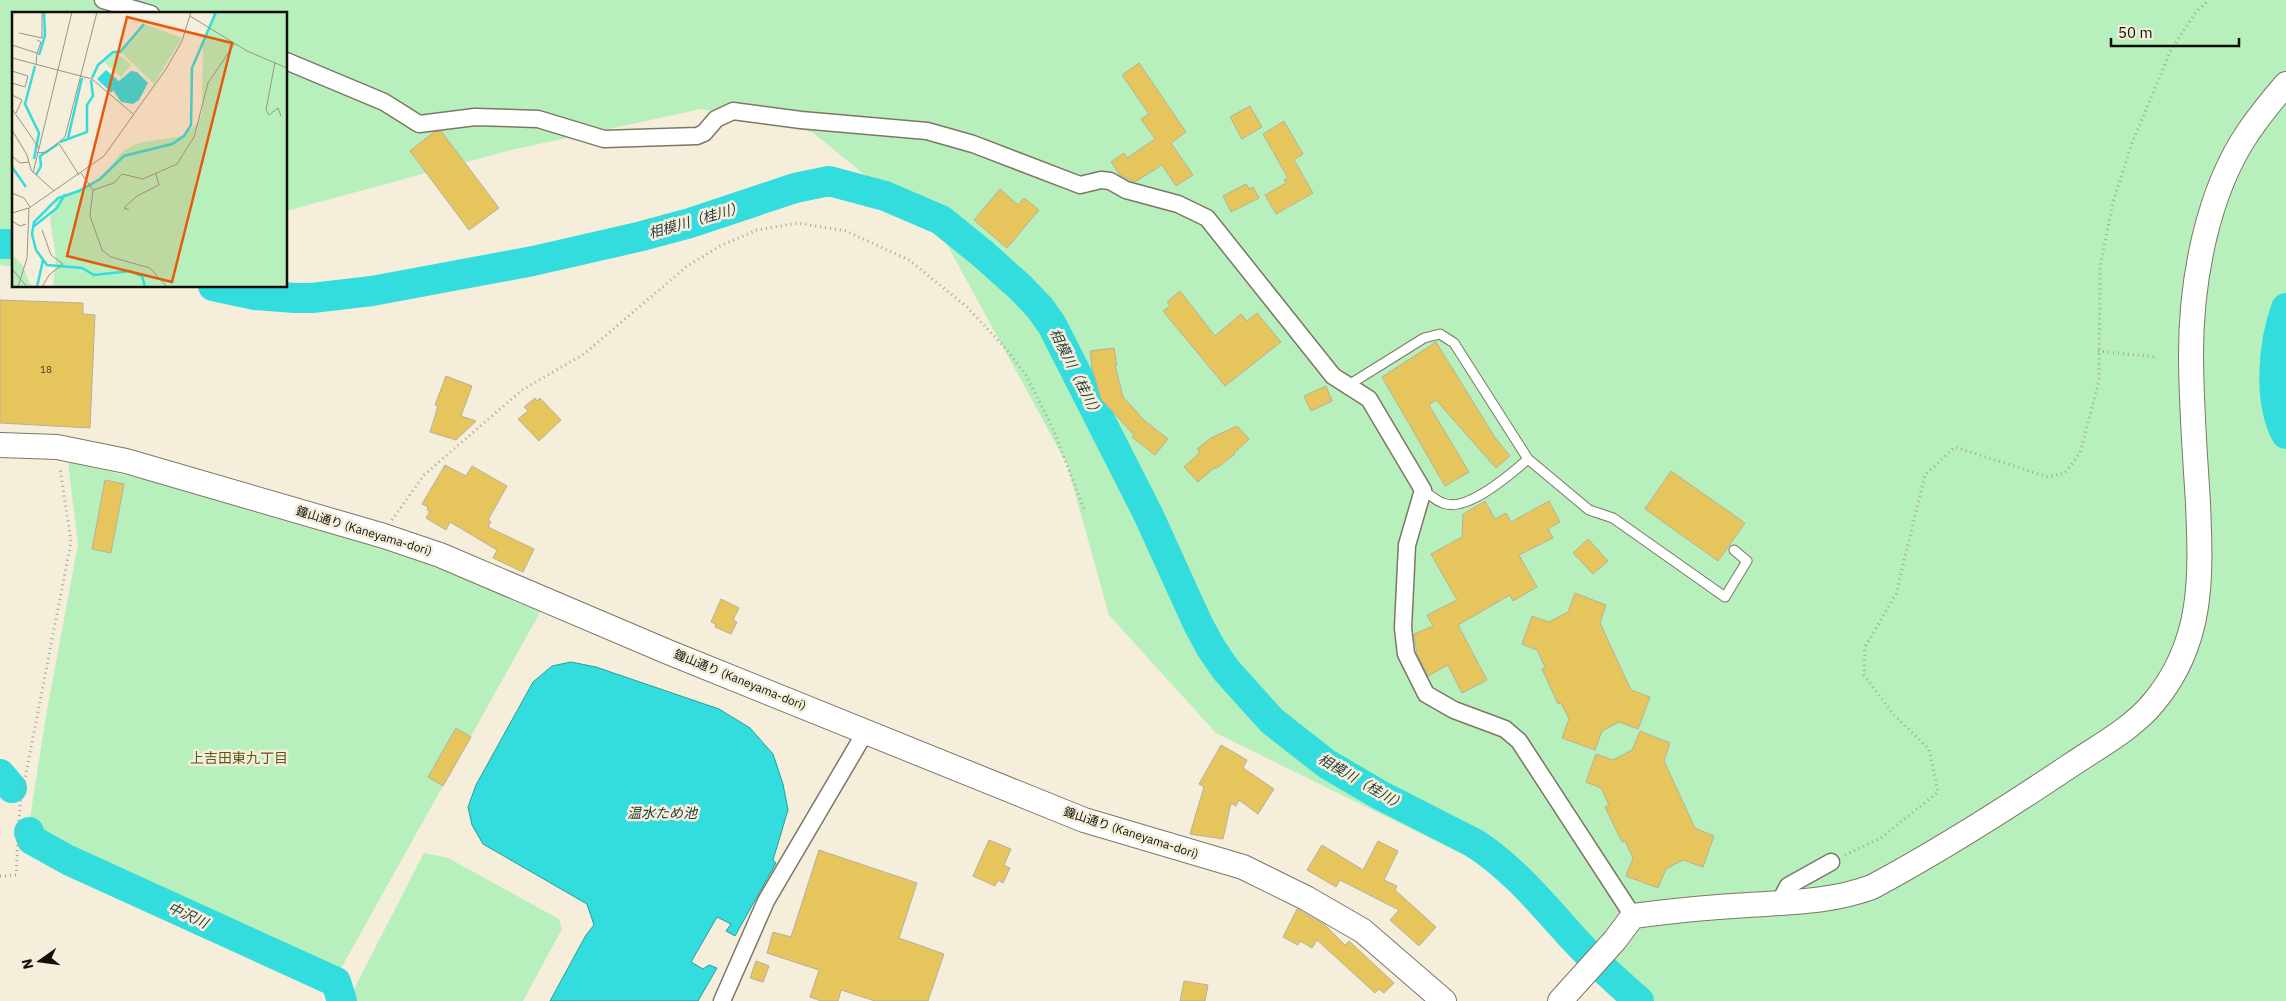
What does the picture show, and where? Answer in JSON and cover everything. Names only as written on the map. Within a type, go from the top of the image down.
[{"type":"street","points":[[103,0],[144,12]]},
{"type":"street","points":[[288,62],[384,102],[419,124],[475,117],[538,119],[604,139],[697,136],[704,133],[716,119],[733,111],[801,120],[928,131],[973,144],[1080,185],[1101,180],[1110,181],[1126,190],[1178,204],[1207,218],[1332,376],[1369,399],[1423,490],[1407,545],[1403,628],[1406,654],[1426,694],[1454,710],[1504,729],[1519,741],[1633,916]]},
{"type":"street","points":[[1565,995],[1615,940],[1633,916],[1692,908],[1823,900],[1849,896],[1872,888],[2008,808],[2094,750],[2140,716],[2154,703],[2171,678],[2188,643],[2197,608],[2200,563],[2191,352],[2197,273],[2207,227],[2226,174],[2248,132],[2286,84]]},
{"type":"street","name":"鐘山通り (Kaneyama-dori)","points":[[0,445],[57,447],[126,461],[384,536],[440,555],[668,652],[1084,820],[1243,867],[1306,898],[1363,932],[1444,1001]]},
{"type":"street","points":[[722,1001],[766,900],[866,731]]},
{"type":"street","points":[[1779,903],[1788,886],[1831,862]]},
{"type":"lane","points":[[1347,386],[1424,338],[1440,334],[1454,343],[1528,459],[1589,510],[1613,518],[1725,597],[1747,561],[1734,550]]},
{"type":"lane","points":[[1423,490],[1443,504],[1461,504],[1504,481],[1528,459]]},
{"type":"path","points":[[1831,862],[1881,838],[1938,792],[1928,749],[1894,715],[1864,675],[1865,647],[1896,594],[1924,475],[1955,447],[2048,477],[2065,472],[2080,453],[2099,381],[2100,267],[2114,202],[2132,143],[2171,50],[2196,12],[2209,0]]},
{"type":"path","points":[[384,536],[424,475],[522,390],[584,354],[686,267],[720,246],[758,230],[798,223],[846,231],[909,260],[967,307],[1008,351],[1027,377],[1053,428],[1084,509]]},
{"type":"path","points":[[2098,351],[2155,357]]},
{"type":"path","points":[[0,876],[16,875],[20,804],[72,542],[57,447]]},
{"type":"green space","points":[[0,0],[2286,0],[2286,1001],[1646,1001],[1533,889],[1216,733],[1109,615],[1067,464],[944,239],[812,132],[701,109],[511,150],[288,210],[288,12],[12,12],[12,267],[0,265]]},
{"type":"green space","points":[[68,462],[198,492],[400,553],[542,609],[336,977],[28,831],[46,716],[78,544]]},
{"type":"green space","points":[[424,853],[448,858],[559,919],[562,929],[523,1001],[345,1001],[344,996],[353,991]]},
{"type":"water","name":"温水ため池","points":[[571,662],[596,667],[719,709],[750,728],[773,754],[783,784],[788,810],[773,860],[776,863],[735,936],[726,931],[731,924],[717,917],[691,962],[703,969],[709,965],[717,968],[698,1001],[550,1001],[586,935],[594,925],[587,904],[483,844],[472,825],[468,807],[476,785],[533,682],[552,666]]},
{"type":"building","points":[[1139,63],[1186,132],[1171,143],[1193,175],[1176,186],[1162,165],[1135,182],[1120,175],[1111,162],[1124,153],[1127,158],[1155,139],[1141,119],[1149,114],[1122,75]]},
{"type":"building","points":[[1250,106],[1262,127],[1242,139],[1230,117]]},
{"type":"building","points":[[1284,121],[1303,154],[1294,160],[1313,193],[1276,214],[1265,195],[1286,183],[1284,180],[1288,178],[1263,134]]},
{"type":"building","points":[[441,131],[499,208],[469,230],[410,151],[434,132]]},
{"type":"building","points":[[1246,184],[1249,189],[1253,187],[1259,198],[1231,212],[1223,196]]},
{"type":"building","points":[[1000,189],[1018,205],[1024,198],[1039,210],[1007,248],[974,220]]},
{"type":"building","points":[[1180,291],[1215,336],[1241,314],[1247,321],[1257,313],[1281,342],[1225,386],[1163,311],[1170,306],[1167,302]]},
{"type":"building","points":[[0,300],[83,303],[83,314],[95,315],[90,428],[0,423]]},
{"type":"building","points":[[1436,342],[1496,439],[1510,456],[1496,468],[1436,400],[1429,405],[1469,472],[1445,486],[1382,377]]},
{"type":"building","points":[[1114,348],[1117,365],[1115,365],[1123,397],[1145,421],[1168,439],[1155,455],[1132,437],[1134,435],[1101,399],[1092,368],[1090,351]]},
{"type":"building","points":[[446,376],[472,386],[461,416],[476,421],[456,440],[430,432],[438,406],[435,405]]},
{"type":"building","points":[[1326,386],[1332,401],[1311,411],[1304,396]]},
{"type":"building","points":[[535,398],[537,401],[540,398],[561,420],[539,441],[518,419],[528,411],[524,407]]},
{"type":"building","points":[[1237,426],[1249,439],[1235,454],[1217,468],[1214,468],[1198,482],[1184,467],[1200,452],[1197,449],[1211,438]]},
{"type":"building","points":[[445,465],[466,476],[472,466],[507,486],[488,520],[491,522],[488,527],[534,549],[523,572],[493,558],[497,550],[450,522],[446,530],[426,518],[430,511],[427,510],[428,507],[422,504]]},
{"type":"building","points":[[1671,471],[1745,523],[1718,561],[1645,509]]},
{"type":"building","points":[[105,480],[124,484],[111,553],[92,549]]},
{"type":"building","points":[[1485,501],[1495,519],[1506,513],[1511,522],[1549,501],[1560,522],[1548,529],[1553,538],[1519,555],[1537,587],[1513,601],[1510,595],[1458,625],[1487,680],[1462,693],[1448,665],[1428,676],[1417,654],[1414,634],[1433,626],[1427,615],[1457,600],[1431,554],[1462,537],[1463,514]]},
{"type":"building","points":[[1588,539],[1608,561],[1593,574],[1573,553]]},
{"type":"building","points":[[1575,593],[1606,605],[1600,623],[1631,690],[1650,697],[1638,729],[1619,722],[1602,731],[1595,750],[1562,738],[1569,719],[1561,703],[1558,704],[1542,669],[1545,667],[1537,650],[1522,644],[1532,616],[1549,622],[1568,612]]},
{"type":"building","points":[[721,599],[739,608],[733,620],[737,622],[731,634],[715,627],[716,624],[711,622]]},
{"type":"building","points":[[456,728],[471,737],[443,786],[428,777]]},
{"type":"building","points":[[1640,731],[1670,743],[1664,761],[1695,828],[1714,836],[1703,867],[1683,860],[1666,869],[1658,888],[1626,876],[1633,858],[1625,841],[1622,842],[1605,807],[1609,805],[1601,788],[1586,782],[1596,754],[1613,760],[1632,750]]},
{"type":"building","points":[[1221,745],[1247,760],[1243,768],[1274,789],[1258,814],[1239,800],[1236,806],[1231,803],[1223,839],[1190,834],[1204,787],[1199,784]]},
{"type":"building","points":[[989,840],[1011,849],[1004,865],[1010,868],[1003,883],[998,880],[995,886],[973,876]]},
{"type":"building","points":[[1378,841],[1398,851],[1384,880],[1397,886],[1395,890],[1436,927],[1419,946],[1390,920],[1399,910],[1340,880],[1336,887],[1307,870],[1322,845],[1363,870]]},
{"type":"building","points":[[819,850],[917,883],[899,938],[944,954],[928,1001],[875,1001],[841,990],[838,1001],[821,1001],[810,997],[819,970],[767,953],[773,932],[791,937]]},
{"type":"building","points":[[1297,909],[1325,925],[1345,945],[1349,941],[1394,983],[1384,993],[1379,989],[1375,993],[1317,940],[1312,948],[1300,941],[1298,945],[1283,937]]},
{"type":"building","points":[[756,961],[769,966],[763,982],[750,978]]},
{"type":"building","points":[[1184,981],[1208,985],[1205,1001],[1180,1001]]},
{"type":"waterway","name":"相模川（桂川）","points":[[222,288],[255,295],[295,298],[312,298],[372,291],[533,261],[642,236],[690,223],[795,188],[829,181],[885,196],[941,220],[1021,288],[1040,308],[1052,325],[1148,514],[1198,624],[1226,670],[1272,721],[1327,764],[1380,795],[1474,843],[1502,864],[1589,955],[1639,1001]]},
{"type":"waterway","name":"相模川（桂川）","points":[[0,244],[12,244]]},
{"type":"waterway","name":"相模川（桂川）","points":[[2286,308],[2278,338],[2274,372],[2277,405],[2280,420],[2286,434]]},
{"type":"waterway","name":"中沢川","points":[[0,774],[12,788]]},
{"type":"waterway","name":"中沢川","points":[[29,832],[32,840],[68,860],[336,982],[342,1001]]},
{"type":"district","name":"上吉田東九丁目","points":[[239,758]]}]
